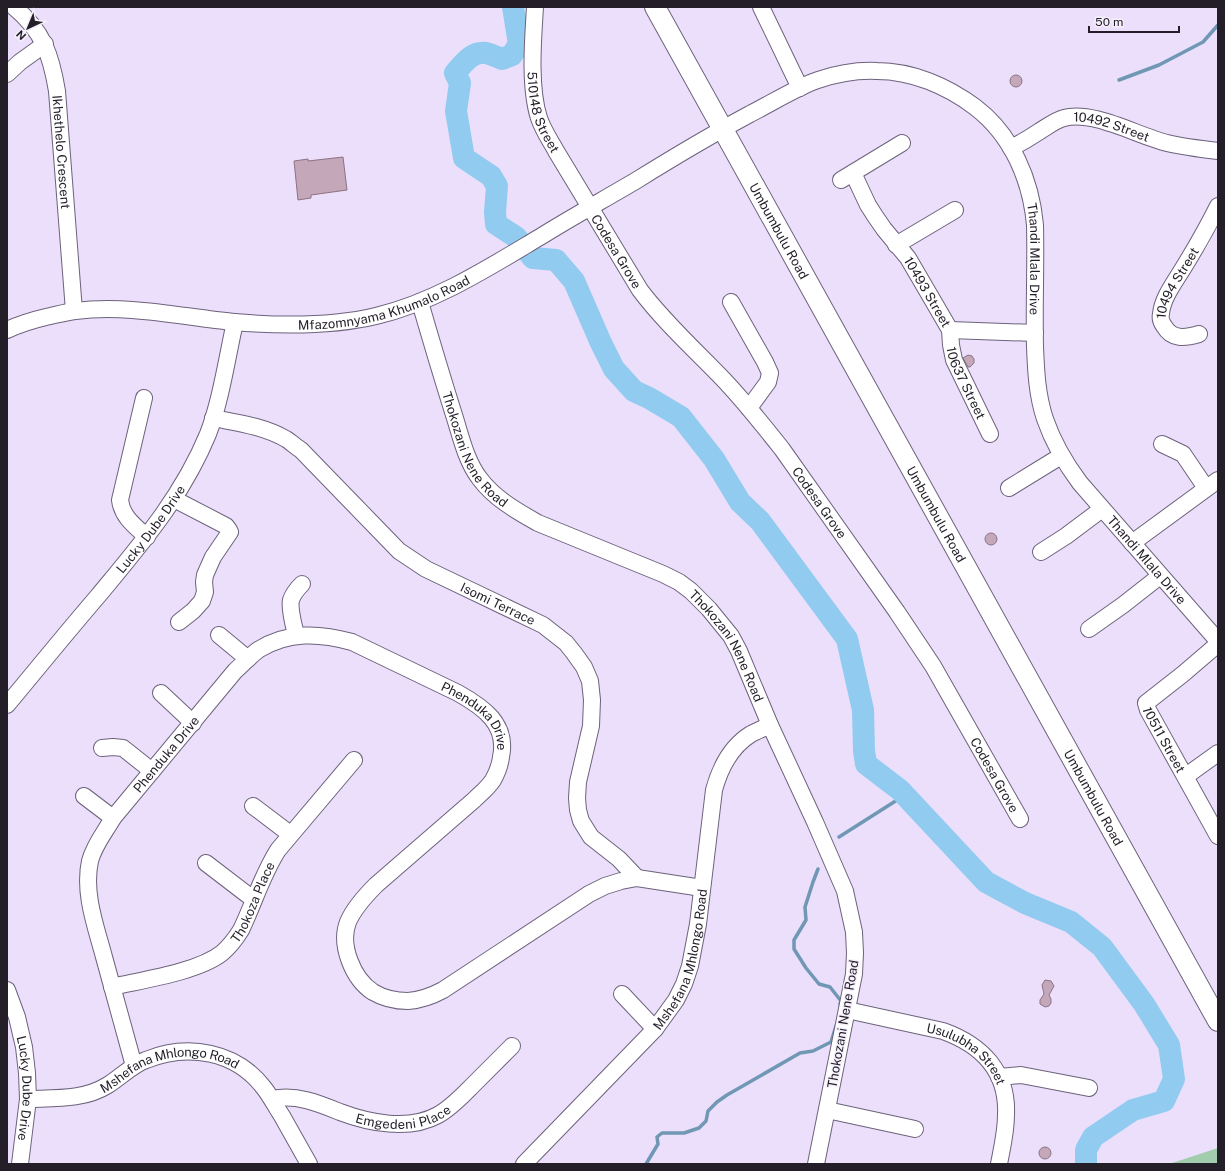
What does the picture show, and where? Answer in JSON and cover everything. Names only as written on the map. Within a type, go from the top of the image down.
[{"type":"main road","name":"Umbumbulu Road","points":[[655,7],[1218,1021]]},
{"type":"street","name":"Ikhethelo Crescent","points":[[14,7],[30,22],[45,44],[54,71],[57,91],[74,311]]},
{"type":"street","name":"510148 Street","points":[[535,7],[533,71],[539,118],[545,132],[591,207]]},
{"type":"street","points":[[761,7],[800,88]]},
{"type":"street","points":[[7,74],[27,56],[45,44]]},
{"type":"street","name":"Thandi Mlala Drive","points":[[722,129],[817,80],[876,70],[911,75],[948,90],[982,112],[995,126],[1011,148],[1026,179],[1034,209],[1037,384],[1044,418],[1052,439],[1070,470],[1218,642]]},
{"type":"street","name":"10492 Street","points":[[1011,148],[1052,124],[1064,118],[1074,116],[1088,117],[1166,143],[1218,151]]},
{"type":"street","name":"Mfazomnyama Khumalo Road","points":[[7,330],[35,320],[74,311],[117,309],[234,322],[282,325],[352,322],[380,315],[420,302],[458,285],[513,254],[539,237],[722,129]]},
{"type":"street","name":"10493 Street","points":[[902,143],[847,176],[884,229],[908,258],[950,330],[1035,333]]},
{"type":"street","name":"10494 Street","points":[[1198,334],[1189,337],[1175,337],[1170,334],[1162,324],[1160,316],[1162,307],[1171,289],[1218,206]]},
{"type":"street","name":"Codesa Grove","points":[[591,207],[640,290],[649,302],[749,408],[786,455],[897,612],[955,703],[1020,819]]},
{"type":"street","name":"10493 Street","points":[[896,245],[955,210]]},
{"type":"street","name":"Thokozani Nene Road","points":[[420,302],[466,454],[480,479],[490,490],[520,513],[538,522],[679,582],[691,591],[709,609],[731,636],[739,651],[770,725],[845,891],[854,932],[854,974],[816,1164]]},
{"type":"street","points":[[731,302],[770,373],[768,382],[749,408]]},
{"type":"street","name":"Lucky Dube Drive","points":[[7,705],[147,537],[174,499],[208,434],[223,377],[234,322]]},
{"type":"street","name":"10637 Street","points":[[950,330],[954,360],[990,434]]},
{"type":"street","points":[[144,398],[120,500],[123,513],[135,527],[147,537]]},
{"type":"street","name":"Isomi Terrace","points":[[213,418],[270,431],[286,440],[301,450],[399,551],[426,569],[543,625],[566,643],[584,666],[590,681],[592,700],[590,726],[578,782],[577,798],[581,821],[591,837],[622,862],[637,878]]},
{"type":"street","points":[[1132,542],[1214,486],[1183,454],[1162,444]]},
{"type":"street","points":[[1010,488],[1061,456]]},
{"type":"street","points":[[174,499],[226,526],[230,532],[213,557],[205,575],[205,592],[202,601],[193,611],[179,622]]},
{"type":"street","points":[[1041,552],[1066,536],[1102,509]]},
{"type":"street","points":[[1089,629],[1160,576]]},
{"type":"street","points":[[296,635],[291,600],[302,584]]},
{"type":"street","name":"Phenduka Drive","points":[[134,1066],[94,919],[88,887],[90,861],[100,839],[113,818],[235,672],[258,650],[283,638],[296,635],[318,635],[334,637],[352,642],[475,702],[493,719],[502,739],[502,752],[499,766],[493,780],[487,787],[376,885],[354,910],[348,923],[346,948],[349,960],[354,970],[363,983],[373,992],[395,1000],[407,1001],[431,996],[443,990],[589,894],[621,881],[637,878],[702,888]]},
{"type":"street","points":[[219,636],[248,659]]},
{"type":"street","name":"10511 Street","points":[[1218,642],[1183,674],[1146,703],[1148,710],[1218,836]]},
{"type":"street","points":[[161,693],[193,723]]},
{"type":"street","name":"Mshefana Mhlongo Road","points":[[524,1164],[655,1028],[676,1000],[684,984],[690,966],[698,924],[714,790],[719,773],[731,752],[739,744],[750,735],[770,725]]},
{"type":"street","points":[[102,748],[123,748],[152,771]]},
{"type":"street","points":[[1186,776],[1218,753]]},
{"type":"street","name":"Thokoza Place","points":[[112,987],[174,973],[200,965],[222,954],[240,930],[270,863],[278,850],[354,760]]},
{"type":"street","points":[[84,796],[113,818]]},
{"type":"street","points":[[253,806],[290,834]]},
{"type":"street","points":[[206,863],[253,899]]},
{"type":"street","name":"Lucky Dube Drive","points":[[7,990],[17,1017],[24,1048],[28,1099],[20,1164]]},
{"type":"street","points":[[622,994],[655,1028]]},
{"type":"street","name":"Usulubha Street","points":[[847,1010],[914,1024],[956,1036],[969,1043],[993,1065],[1000,1077],[1003,1088],[1006,1114],[1005,1131],[999,1164]]},
{"type":"street","name":"Emgedeni Place","points":[[272,1099],[282,1097],[302,1099],[318,1103],[367,1121],[403,1124],[430,1119],[454,1104],[512,1046]]},
{"type":"street","name":"Mshefana Mhlongo Road","points":[[28,1099],[70,1098],[84,1096],[108,1085],[145,1060],[165,1054],[183,1051],[207,1052],[226,1059],[239,1066],[264,1088],[272,1099],[309,1164]]},
{"type":"street","points":[[1000,1077],[1021,1075],[1089,1088]]},
{"type":"street","points":[[827,1110],[915,1129]]},
{"type":"green space","points":[[1218,1148],[1218,1164],[1169,1164]]},
{"type":"building","points":[[1014,75],[1018,75],[1022,81],[1018,87],[1014,87],[1010,83],[1010,79]]},
{"type":"building","points":[[343,157],[347,190],[311,195],[311,198],[298,200],[294,161]]},
{"type":"building","points":[[968,355],[972,356],[974,359],[974,363],[970,367],[968,367],[963,358]]},
{"type":"building","points":[[989,533],[993,533],[997,539],[993,545],[989,545],[985,541],[985,537]]},
{"type":"building","points":[[1045,980],[1051,981],[1054,986],[1049,995],[1051,1003],[1049,1006],[1045,1007],[1040,1004],[1040,1000],[1044,994],[1042,985]]},
{"type":"building","points":[[1043,1147],[1047,1147],[1051,1153],[1047,1159],[1043,1159],[1039,1155],[1039,1151]]},
{"type":"waterway","points":[[513,7],[519,44],[512,55],[502,59],[486,53],[477,54],[469,58],[455,73],[460,83],[456,111],[464,158],[491,176],[497,186],[495,212],[496,224],[516,237],[533,258],[556,260],[574,281],[614,369],[634,391],[681,417],[714,459],[740,502],[760,521],[847,639],[863,710],[864,751],[866,764],[900,790],[986,882],[1025,903],[1071,922],[1102,947],[1144,1004],[1169,1045],[1174,1079],[1164,1101],[1133,1110],[1093,1137],[1086,1150],[1086,1164]]},
{"type":"waterway","points":[[1119,80],[1159,65],[1203,42],[1218,25]]},
{"type":"waterway","points":[[839,837],[905,795]]},
{"type":"waterway","points":[[818,869],[805,907],[806,920],[794,940],[794,949],[806,968],[819,984],[830,987],[841,1001],[840,1004]]},
{"type":"waterway","points":[[646,1164],[658,1144],[657,1137],[662,1133],[684,1133],[699,1128],[706,1121],[708,1111],[717,1102],[800,1053],[813,1051],[831,1042],[836,1026]]}]
